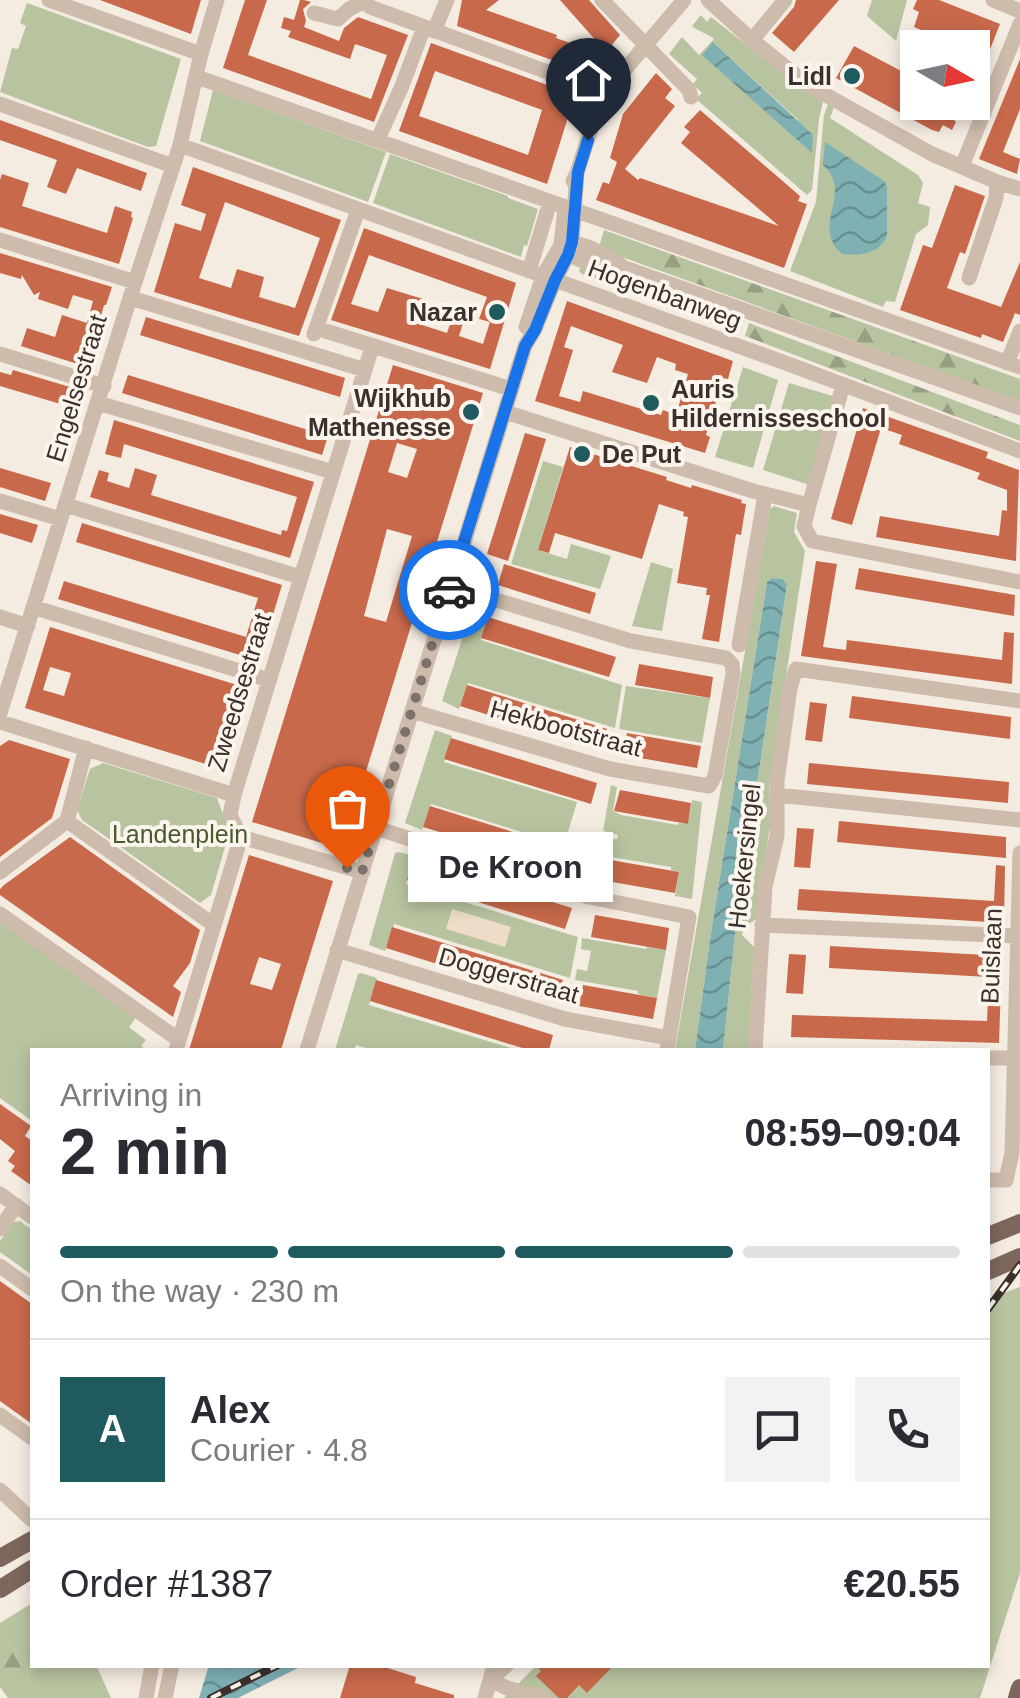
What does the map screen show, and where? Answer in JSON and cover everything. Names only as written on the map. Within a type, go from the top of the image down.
[{"type":"main road","points":[[990,1235],[1020,1223]]},
{"type":"main road","points":[[990,1271],[1020,1257]]},
{"type":"main road","points":[[0,1558],[30,1541]]},
{"type":"main road","points":[[0,1589],[30,1571]]},
{"type":"main road","points":[[1017,1698],[1020,1688]]},
{"type":"street","points":[[49,0],[200,54]]},
{"type":"street","name":"Engelsestraat","points":[[0,713],[174,166],[200,54],[218,0]]},
{"type":"street","points":[[378,139],[429,29],[447,0]]},
{"type":"street","points":[[602,0],[691,96]]},
{"type":"street","points":[[307,1048],[505,412],[563,206],[598,106],[684,0]]},
{"type":"street","points":[[708,0],[798,78],[826,96],[932,154],[1020,189]]},
{"type":"street","points":[[752,40],[785,0]]},
{"type":"street","points":[[993,0],[1020,11]]},
{"type":"street","points":[[314,14],[338,19],[365,1],[370,7],[605,93]]},
{"type":"street","points":[[990,99],[1020,24]]},
{"type":"street","name":"Hogenbanweg","points":[[197,77],[1014,365]]},
{"type":"street","points":[[0,104],[174,166]]},
{"type":"street","points":[[962,166],[981,120]]},
{"type":"street","name":"Hogenbanweg","points":[[180,145],[1020,451]]},
{"type":"street","points":[[969,278],[996,198],[997,182]]},
{"type":"street","points":[[543,276],[567,247],[563,206]]},
{"type":"street","points":[[308,352],[358,210]]},
{"type":"street","points":[[0,240],[365,370]]},
{"type":"street","name":"Hogenbanweg","points":[[567,247],[601,265],[628,269],[1020,408]]},
{"type":"street","points":[[316,328],[511,390]]},
{"type":"street","points":[[1014,365],[1020,331]]},
{"type":"street","name":"Zweedsestraat","points":[[177,1045],[241,837],[230,815],[234,795],[372,347]]},
{"type":"street","points":[[0,354],[104,386]]},
{"type":"street","points":[[844,384],[808,506],[804,526],[812,541],[1020,582]]},
{"type":"street","points":[[98,402],[333,472]]},
{"type":"street","points":[[505,412],[808,506]]},
{"type":"street","points":[[739,645],[765,495]]},
{"type":"street","points":[[0,500],[64,512],[300,577]]},
{"type":"street","name":"Hoekersingel","points":[[450,586],[631,641],[726,658],[734,674],[715,776],[709,786]]},
{"type":"street","points":[[33,607],[270,680]]},
{"type":"street","points":[[0,617],[28,626]]},
{"type":"street","name":"Hoekersingel","points":[[755,1048],[765,887],[777,836],[776,795],[790,688],[796,670],[1020,701]]},
{"type":"street","name":"Hekbootstraat","points":[[412,711],[610,769],[709,786]]},
{"type":"street","points":[[0,722],[234,795]]},
{"type":"street","points":[[0,872],[67,821],[86,748]]},
{"type":"street","points":[[776,795],[1020,820]]},
{"type":"street","points":[[67,821],[214,925]]},
{"type":"street","name":"Hoekersingel","points":[[376,828],[589,897],[690,916],[668,1044]]},
{"type":"street","points":[[241,837],[362,872]]},
{"type":"street","name":"Buislaan","points":[[990,1180],[1006,1180],[1012,1153],[1020,853]]},
{"type":"street","points":[[0,914],[177,1045]]},
{"type":"street","points":[[762,925],[1017,936]]},
{"type":"street","name":"Doggerstraat","points":[[337,950],[566,1019],[668,1044]]},
{"type":"street","points":[[990,1058],[1013,1058]]},
{"type":"street","points":[[0,1194],[30,1216]]},
{"type":"street","points":[[0,1229],[16,1205]]},
{"type":"street","points":[[0,1266],[30,1288]]},
{"type":"street","points":[[0,1415],[30,1437]]},
{"type":"street","points":[[2,1494],[30,1518]]},
{"type":"street","points":[[146,1698],[151,1668]]},
{"type":"street","points":[[165,1698],[171,1668]]},
{"type":"street","points":[[484,1698],[492,1672],[507,1688],[544,1698]]},
{"type":"green space","points":[[872,0],[907,0],[896,41],[867,16]]},
{"type":"green space","points":[[27,3],[181,59],[156,146],[148,147],[0,92],[12,48],[18,49],[26,26],[20,23]]},
{"type":"green space","points":[[701,15],[707,22],[711,17],[823,102],[812,190],[807,195],[696,99],[702,93],[693,84],[697,79],[669,54],[682,37],[699,55],[714,39],[692,26]],"holes":[[[713,42],[797,119],[812,152],[703,55]]]},
{"type":"green space","points":[[213,90],[386,152],[368,202],[200,141]]},
{"type":"green space","points":[[828,104],[834,107],[830,118],[918,175],[923,183],[918,203],[930,207],[928,225],[916,234],[895,302],[886,301],[883,307],[790,271],[816,202]]},
{"type":"green space","points":[[390,154],[538,209],[521,257],[373,203]]},
{"type":"green space","points":[[604,230],[1020,379],[1020,401],[611,253],[599,247]]},
{"type":"green space","points":[[582,265],[740,319],[742,325],[735,332],[582,274]]},
{"type":"green space","points":[[749,323],[1020,425],[1020,441],[745,336]]},
{"type":"green space","points":[[743,367],[778,380],[753,468],[715,457]]},
{"type":"green space","points":[[789,383],[836,397],[810,485],[763,470]]},
{"type":"green space","points":[[543,461],[563,467],[538,550],[567,559],[571,544],[611,556],[600,589],[511,564]]},
{"type":"green space","points":[[774,506],[797,513],[794,532],[805,551],[769,789],[771,819],[756,919],[744,928],[742,935],[754,947],[748,1048],[723,1048],[736,924],[787,586],[783,579],[772,578],[767,582],[695,1048],[675,1048],[770,509]]},
{"type":"green space","points":[[651,562],[673,569],[662,631],[632,626]]},
{"type":"green space","points":[[472,609],[488,614],[481,640],[622,685],[615,728],[468,683],[459,709],[442,701]]},
{"type":"green space","points":[[626,686],[710,698],[702,743],[619,729]]},
{"type":"green space","points":[[435,730],[452,736],[444,762],[577,802],[564,845],[431,804],[422,830],[405,823]]},
{"type":"green space","name":"Landenplein","points":[[103,763],[217,798],[228,837],[211,895],[200,903],[82,820],[77,810],[90,769]]},
{"type":"green space","points":[[611,785],[617,787],[613,811],[621,815],[688,824],[692,800],[702,802],[692,899],[675,896],[679,872],[671,867],[611,857],[602,862],[601,883],[594,882],[602,837],[617,839],[618,835],[603,831]]},
{"type":"green space","points":[[398,852],[414,856],[406,884],[578,937],[570,978],[394,924],[385,951],[369,945]]},
{"type":"green space","points":[[0,910],[139,1013],[129,1027],[146,1040],[144,1048],[30,1048],[30,1120],[0,1098]]},
{"type":"green space","points":[[582,938],[666,950],[657,998],[575,980],[577,969],[587,971],[591,951],[581,949]]},
{"type":"green space","points":[[358,974],[377,978],[369,1005],[510,1048],[336,1048]]},
{"type":"green space","points":[[20,1221],[30,1228],[30,1274],[0,1252],[0,1241],[13,1222]]},
{"type":"green space","points":[[1020,1287],[1020,1573],[990,1667],[990,1298]]},
{"type":"green space","points":[[30,1604],[30,1668],[97,1668],[111,1698],[33,1698],[25,1660],[0,1635],[0,1623]]},
{"type":"green space","points":[[0,1635],[25,1660],[33,1698],[8,1698],[0,1687]]},
{"type":"green space","points":[[534,1668],[990,1668],[980,1698],[504,1698]]},
{"type":"shaded area","points":[[452,909],[511,927],[505,947],[446,929]]},
{"type":"water","points":[[713,42],[813,135],[812,153],[702,55]]},
{"type":"water","points":[[825,142],[884,181],[887,187],[887,236],[874,250],[842,254],[833,243],[830,220],[835,187],[823,165]]},
{"type":"water","points":[[772,578],[783,579],[787,585],[736,924],[723,1048],[695,1048],[711,933],[767,582]]},
{"type":"water","points":[[208,1668],[298,1668],[238,1698],[199,1698]]},
{"type":"building","points":[[100,0],[201,0],[191,34]]},
{"type":"building","points":[[245,0],[267,0],[248,55],[371,99],[387,55],[355,44],[350,59],[288,37],[291,31],[281,28],[284,17],[294,20],[300,0],[304,0],[311,2],[303,9],[304,27],[339,41],[344,28],[358,17],[408,35],[374,122],[223,68]]},
{"type":"building","points":[[462,0],[499,0],[486,10],[604,55],[588,73],[457,26]]},
{"type":"building","points":[[560,0],[589,0],[620,35],[606,52]]},
{"type":"building","points":[[796,0],[839,0],[794,52],[772,33]]},
{"type":"building","points":[[917,0],[939,0],[1000,24],[990,49],[990,30],[921,30],[914,27],[919,12],[913,9]]},
{"type":"building","points":[[431,43],[575,95],[547,184],[399,131]],"holes":[[[435,71],[542,110],[528,155],[419,116]]]},
{"type":"building","points":[[854,46],[900,70],[900,113],[836,78]]},
{"type":"building","points":[[1020,59],[1020,109],[1003,152],[1020,159],[1017,174],[979,159]]},
{"type":"building","points":[[656,73],[672,89],[665,98],[675,106],[625,169],[638,180],[779,226],[681,143],[690,132],[684,127],[700,110],[800,196],[798,201],[807,204],[784,268],[596,200],[603,182],[609,184],[617,162],[610,158],[623,114]]},
{"type":"building","points":[[0,120],[147,173],[141,191],[77,168],[66,194],[47,187],[57,160],[0,140]]},
{"type":"building","points":[[914,120],[956,122],[952,130],[943,125],[939,132]]},
{"type":"building","points":[[193,167],[341,220],[299,336],[154,292],[175,223],[201,231],[206,214],[181,205]],"holes":[[[225,202],[320,238],[295,308],[259,297],[264,277],[237,269],[231,288],[199,278]]]},
{"type":"building","points":[[2,174],[29,183],[22,206],[107,233],[115,206],[132,212],[119,264],[0,227]]},
{"type":"building","points":[[955,185],[985,196],[965,254],[960,252],[947,288],[1001,307],[1020,262],[1020,315],[1015,313],[1003,342],[900,310],[923,245],[932,248]]},
{"type":"building","points":[[364,228],[516,283],[490,369],[331,320]],"holes":[[[369,255],[487,297],[479,319],[490,322],[483,344],[459,336],[466,313],[455,310],[447,333],[416,323],[423,299],[387,288],[378,312],[351,304]]]},
{"type":"building","points":[[0,253],[112,287],[87,367],[21,346],[27,328],[55,337],[62,315],[87,323],[93,301],[73,295],[68,309],[38,299],[40,292],[34,295],[22,275],[21,279],[0,273]]},
{"type":"building","points":[[567,301],[733,361],[728,379],[723,378],[706,435],[710,437],[705,453],[535,401]],"holes":[[[571,326],[623,345],[612,372],[647,383],[657,357],[688,374],[676,415],[663,410],[661,415],[583,391],[580,402],[559,396],[573,350],[564,347]]]},
{"type":"building","points":[[146,317],[345,378],[340,397],[140,335]]},
{"type":"building","points":[[393,365],[483,393],[342,849],[252,822]],"holes":[[[397,443],[417,449],[407,478],[388,472]],[[387,529],[412,536],[386,622],[364,616]]]},
{"type":"building","points":[[13,370],[80,390],[74,408],[0,386],[0,372],[11,375]]},
{"type":"building","points":[[128,375],[328,436],[322,455],[122,393]]},
{"type":"building","points":[[863,408],[988,452],[986,458],[1019,470],[1016,561],[876,537],[880,516],[999,536],[1002,510],[1007,511],[1007,490],[977,479],[980,473],[899,444],[902,435],[881,428],[852,525],[831,519]]},
{"type":"building","points":[[114,420],[314,482],[290,558],[90,497],[99,470],[109,473],[107,481],[129,488],[135,468],[157,475],[151,495],[281,535],[282,530],[287,531],[297,497],[124,444],[121,458],[105,454]]},
{"type":"building","points":[[525,433],[546,439],[508,561],[487,554]]},
{"type":"building","points":[[570,447],[746,504],[741,535],[736,534],[719,642],[702,639],[710,595],[706,595],[707,588],[677,583],[688,517],[683,516],[684,512],[659,504],[642,559],[555,533],[549,553],[538,550]]},
{"type":"building","points":[[0,468],[51,483],[45,501],[0,487]]},
{"type":"building","points":[[0,514],[38,525],[32,543],[0,533]]},
{"type":"building","points":[[82,523],[282,585],[259,661],[58,599],[64,581],[246,637],[258,598],[76,542]]},
{"type":"building","points":[[816,561],[837,564],[823,647],[846,650],[847,640],[1002,660],[1004,632],[1014,633],[1012,684],[801,656]]},
{"type":"building","points":[[504,564],[596,593],[590,614],[498,585]]},
{"type":"building","points":[[859,568],[1015,595],[1014,616],[855,589]]},
{"type":"building","points":[[488,617],[616,657],[609,677],[481,638]]},
{"type":"building","points":[[50,627],[250,689],[225,770],[25,708]],"holes":[[[50,667],[71,673],[64,696],[43,690]]]},
{"type":"building","points":[[639,664],[713,677],[710,698],[635,685]]},
{"type":"building","points":[[467,685],[607,729],[600,750],[460,706]]},
{"type":"building","points":[[852,696],[1011,717],[1010,739],[849,718]]},
{"type":"building","points":[[810,702],[827,704],[822,742],[805,740]]},
{"type":"building","points":[[627,733],[701,746],[697,768],[623,755]]},
{"type":"building","points":[[451,738],[597,783],[591,804],[444,759]]},
{"type":"building","points":[[9,740],[70,759],[52,818],[0,857],[0,746]]},
{"type":"building","points":[[809,763],[1009,782],[1008,803],[807,784]]},
{"type":"building","points":[[620,790],[691,803],[688,824],[614,811]]},
{"type":"building","points":[[430,806],[583,854],[577,874],[423,827]]},
{"type":"building","points":[[839,821],[1006,837],[1006,858],[837,842]]},
{"type":"building","points":[[797,828],[814,829],[810,868],[794,867]]},
{"type":"building","points":[[70,837],[200,930],[190,963],[173,986],[181,992],[173,1017],[0,895],[4,885]]},
{"type":"building","points":[[249,855],[333,881],[282,1048],[190,1048]],"holes":[[[259,957],[281,964],[272,990],[250,984]]]},
{"type":"building","points":[[413,859],[572,908],[565,929],[407,880]]},
{"type":"building","points":[[605,859],[679,872],[675,893],[601,880]]},
{"type":"building","points":[[996,865],[1005,866],[1004,923],[797,910],[799,889],[994,901]]},
{"type":"building","points":[[595,915],[669,928],[666,950],[591,937]]},
{"type":"building","points":[[392,927],[563,980],[556,1001],[386,948]]},
{"type":"building","points":[[830,946],[1002,956],[999,1043],[791,1037],[792,1015],[987,1021],[989,977],[829,968]]},
{"type":"building","points":[[789,954],[806,955],[803,994],[786,993]]},
{"type":"building","points":[[376,980],[553,1035],[550,1048],[523,1048],[370,1001]]},
{"type":"building","points":[[583,985],[657,998],[653,1019],[579,1006]]},
{"type":"building","points":[[0,1104],[30,1125],[25,1136],[30,1140],[30,1185],[11,1171],[15,1166],[8,1161],[15,1151],[0,1139]]},
{"type":"building","points":[[0,1281],[30,1303],[30,1423],[0,1401]]},
{"type":"building","points":[[349,1668],[388,1668],[416,1677],[415,1683],[454,1695],[454,1698],[340,1698]]},
{"type":"building","points":[[538,1668],[611,1668],[587,1693],[579,1685],[567,1698],[559,1698],[536,1676],[541,1671]]},
{"type":"railway","points":[[990,1306],[1020,1265]]},
{"type":"railway","points":[[211,1698],[272,1668]]},
{"type":"way so far","points":[[347,868],[362,872],[449,590]]},
{"type":"place","name":"Lidl","points":[[852,76]]},
{"type":"place","name":"Nazar","points":[[497,312]]},
{"type":"place","name":"Auris Hildernisseschool","points":[[651,403]]},
{"type":"place","name":"Wijkhub Mathenesse","points":[[471,412]]},
{"type":"place","name":"De Put","points":[[582,454]]},
{"type":"place","name":"De Kroon","points":[[347,868]]},
{"type":"route","points":[[449,590],[525,346],[568,255],[578,172],[588,140]]}]
